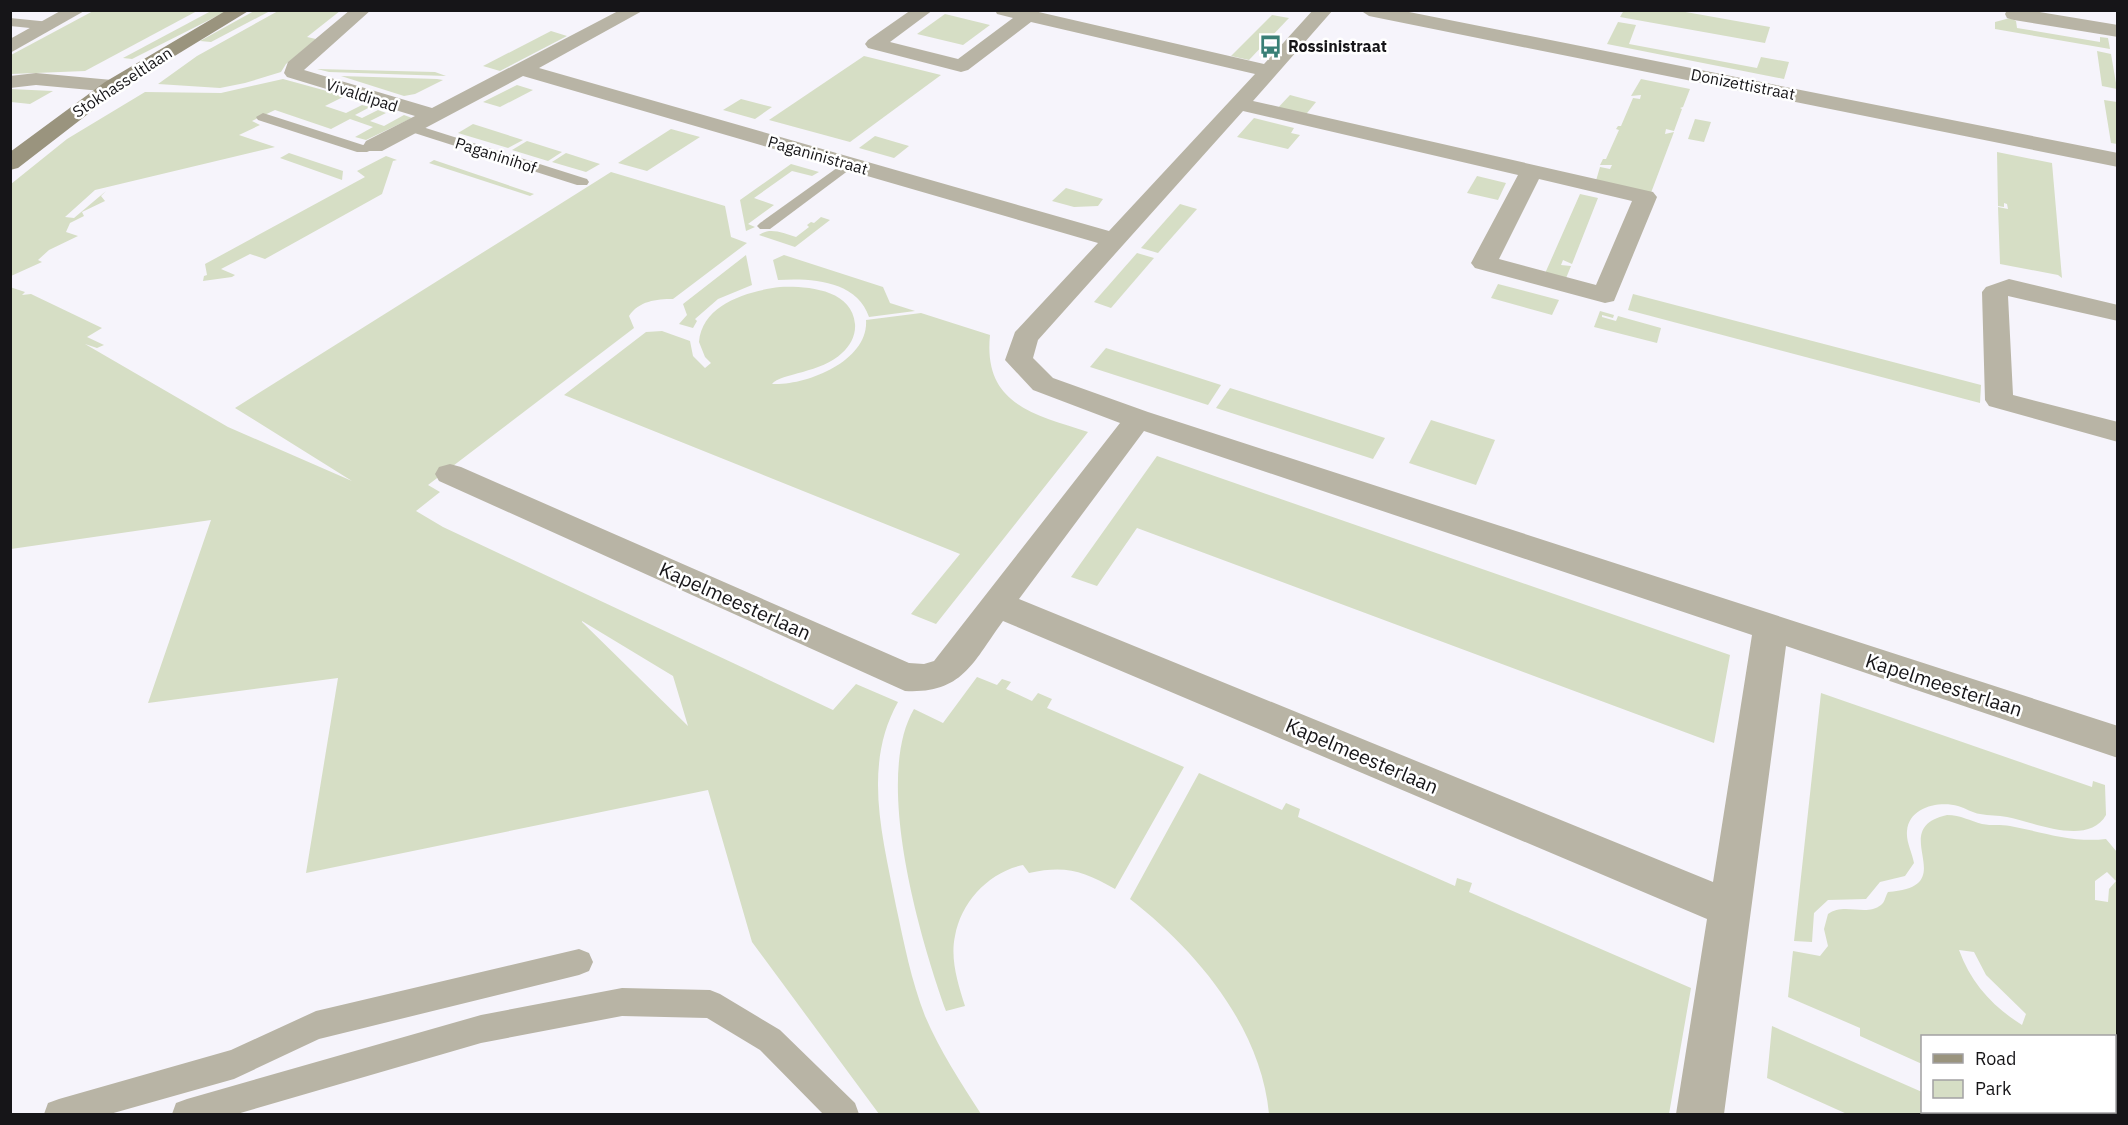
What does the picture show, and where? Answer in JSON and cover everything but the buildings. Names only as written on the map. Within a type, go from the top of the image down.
[{"type":"street","points":[[10,47],[77,10]]},
{"type":"street","name":"Stokhasseltlaan","points":[[10,163],[112,86],[241,10]]},
{"type":"street","name":"Vivaldipad","points":[[362,10],[295,66],[294,73],[431,114]]},
{"type":"street","name":"Paganinihof","points":[[374,146],[431,114],[523,70],[635,10]]},
{"type":"street","points":[[924,10],[875,44],[961,66],[1027,16]]},
{"type":"street","points":[[1004,10],[1269,71]]},
{"type":"street","points":[[1113,240],[1324,10]]},
{"type":"street","name":"Donizettistraat","points":[[1369,10],[2118,160]]},
{"type":"street","points":[[2014,14],[2118,31]]},
{"type":"street","name":"Paganinistraat","points":[[523,70],[1113,240]]},
{"type":"street","points":[[10,82],[36,79],[112,86]]},
{"type":"street","points":[[1239,104],[1532,170],[1645,197],[1605,295],[1484,263],[1532,170]]},
{"type":"street","name":"Kapelmeesterlaan","points":[[1113,240],[1025,338],[1019,360],[1043,384],[1138,419],[2118,742]]},
{"type":"street","points":[[2118,313],[2009,286],[1995,292],[1999,400],[2118,432]]},
{"type":"street","name":"Kapelmeesterlaan","points":[[450,474],[905,677],[924,678],[946,670],[1138,419]]},
{"type":"street","name":"Kapelmeesterlaan","points":[[996,604],[1728,908]]},
{"type":"street","points":[[1700,1114],[1728,908],[1771,628]]},
{"type":"lane","points":[[10,22],[50,26]]},
{"type":"lane","points":[[263,117],[362,149],[374,146]]},
{"type":"lane","name":"Paganinihof","points":[[410,127],[582,182]]},
{"type":"lane","points":[[765,226],[848,164]]},
{"type":"lane","points":[[59,1114],[234,1064],[316,1025],[579,962]]},
{"type":"lane","points":[[187,1114],[481,1029],[622,1002],[710,1004],[770,1040],[844,1114]]},
{"type":"green space","points":[[95,10],[197,11],[85,71],[11,74],[11,55]]},
{"type":"green space","points":[[1624,10],[1680,11],[1770,27],[1765,43],[1620,17]]},
{"type":"green space","points":[[211,11],[227,11],[132,59],[123,58]]},
{"type":"green space","points":[[254,11],[270,11],[211,42],[200,41]]},
{"type":"green space","points":[[278,11],[340,11],[307,37],[316,39],[286,64],[281,72],[220,88],[158,84],[197,56]]},
{"type":"green space","points":[[945,14],[990,25],[963,45],[917,34]]},
{"type":"green space","points":[[1272,15],[1289,18],[1249,60],[1231,56]]},
{"type":"green space","points":[[2010,18],[2016,21],[2017,28],[2100,42],[2100,37],[2108,38],[2110,49],[1995,29],[1995,22]]},
{"type":"green space","points":[[1618,22],[1636,25],[1629,44],[1757,68],[1761,57],[1789,62],[1784,79],[1607,44]]},
{"type":"green space","points":[[551,31],[567,36],[500,71],[483,66]]},
{"type":"green space","points":[[2097,51],[2111,54],[2117,89],[2102,86]]},
{"type":"green space","points":[[864,56],[941,75],[850,142],[769,120]]},
{"type":"green space","points":[[317,69],[435,72],[446,76],[329,72]]},
{"type":"green space","points":[[341,76],[443,80],[415,94],[404,96]]},
{"type":"green space","points":[[283,79],[345,96],[325,106],[346,113],[362,105],[370,107],[355,115],[362,118],[378,110],[386,113],[370,121],[384,126],[404,115],[412,118],[366,140],[355,137],[373,127],[350,119],[331,129],[275,110],[252,121],[260,125],[239,135],[275,147],[95,190],[65,217],[74,218],[106,191],[101,196],[105,201],[82,212],[84,216],[70,223],[66,232],[78,236],[49,250],[38,260],[42,262],[11,276],[11,184],[67,139],[145,92],[221,93]]},
{"type":"green space","points":[[1641,79],[1690,89],[1683,107],[1680,108],[1682,109],[1674,131],[1666,129],[1665,134],[1674,132],[1649,198],[1595,184],[1600,167],[1610,169],[1612,165],[1600,165],[1603,159],[1606,159],[1619,130],[1616,129],[1621,126],[1633,98],[1640,99],[1641,95],[1631,96]]},
{"type":"green space","points":[[517,85],[533,90],[500,107],[483,102]]},
{"type":"green space","points":[[10,89],[53,91],[30,104],[11,102]]},
{"type":"green space","points":[[1290,95],[1316,102],[1303,118],[1275,111]]},
{"type":"green space","points":[[741,99],[772,107],[755,119],[723,110]]},
{"type":"green space","points":[[2104,100],[2117,102],[2117,144],[2111,143]]},
{"type":"green space","points":[[1254,118],[1294,128],[1291,133],[1300,135],[1288,149],[1237,137]]},
{"type":"green space","points":[[1695,119],[1711,122],[1704,142],[1688,139]]},
{"type":"green space","points":[[473,124],[523,140],[508,148],[458,133]]},
{"type":"green space","points":[[671,129],[700,137],[647,171],[618,163]]},
{"type":"green space","points":[[875,136],[909,146],[894,158],[859,148]]},
{"type":"green space","points":[[527,141],[562,152],[548,161],[512,150]]},
{"type":"green space","points":[[1997,152],[2052,163],[2062,278],[2058,275],[2000,264],[1998,207],[2008,209],[2007,204],[2004,203],[2004,207],[1998,206]]},
{"type":"green space","points":[[289,153],[343,171],[342,180],[280,158]]},
{"type":"green space","points":[[566,153],[600,164],[586,172],[552,162]]},
{"type":"green space","points":[[386,156],[397,160],[393,161],[382,194],[265,259],[250,254],[221,269],[235,275],[232,277],[203,281],[204,276],[207,275],[205,264],[365,177],[357,171]]},
{"type":"green space","points":[[434,160],[534,194],[530,196],[429,163]]},
{"type":"green space","points":[[791,164],[819,172],[812,176],[792,171],[754,198],[774,205],[748,224],[755,227],[746,231],[740,200]]},
{"type":"green space","points":[[611,172],[725,206],[731,237],[747,243],[673,299],[654,300],[633,311],[629,316],[634,328],[428,485],[440,492],[416,511],[443,527],[833,710],[856,684],[898,702],[887,726],[878,777],[881,828],[896,906],[912,975],[925,1016],[958,1079],[981,1114],[879,1114],[752,942],[708,790],[306,873],[338,678],[148,703],[211,520],[11,549],[10,287],[25,292],[22,295],[31,294],[102,328],[87,337],[104,345],[97,348],[85,344],[228,427],[352,481],[235,408]],"holes":[[[582,621],[673,676],[688,726]]]},
{"type":"green space","points":[[1477,176],[1506,183],[1498,200],[1467,193]]},
{"type":"green space","points":[[1066,188],[1103,199],[1098,206],[1074,207],[1052,201]]},
{"type":"green space","points":[[1580,194],[1598,198],[1572,264],[1563,260],[1561,265],[1571,266],[1564,283],[1543,278]]},
{"type":"green space","points":[[1180,204],[1197,209],[1158,253],[1141,248]]},
{"type":"green space","points":[[821,217],[830,220],[795,247],[759,235],[772,231],[796,237],[809,227],[807,225]]},
{"type":"green space","points":[[1137,253],[1154,258],[1111,308],[1094,302]]},
{"type":"green space","points":[[746,255],[752,285],[718,299],[695,319],[697,321],[693,328],[679,324],[687,315],[683,304]]},
{"type":"green space","points":[[784,255],[883,287],[890,303],[915,311],[869,317],[863,305],[854,295],[831,284],[818,281],[778,280],[773,260]]},
{"type":"green space","points":[[1498,284],[1559,300],[1552,315],[1491,298]]},
{"type":"green space","points":[[780,287],[814,289],[837,297],[846,303],[852,312],[855,328],[850,344],[834,360],[784,377],[772,384],[801,381],[833,368],[847,359],[857,348],[864,335],[866,320],[921,313],[990,335],[990,359],[995,377],[1004,392],[1031,412],[1088,432],[936,624],[911,614],[960,554],[564,395],[646,332],[662,331],[690,341],[693,356],[705,368],[711,363],[705,357],[699,342],[708,318],[718,309],[741,296]]},
{"type":"green space","points":[[1633,294],[1981,385],[1980,403],[1628,310]]},
{"type":"green space","points":[[1600,311],[1614,315],[1613,318],[1602,315],[1602,317],[1616,321],[1618,316],[1661,328],[1657,343],[1594,327]]},
{"type":"green space","points":[[1106,348],[1221,385],[1208,405],[1090,367]]},
{"type":"green space","points":[[1230,388],[1385,438],[1373,459],[1216,408]]},
{"type":"green space","points":[[1431,420],[1495,440],[1476,485],[1409,463]]},
{"type":"green space","points":[[1157,456],[1730,655],[1714,743],[1137,528],[1097,586],[1071,577]]},
{"type":"green space","points":[[977,677],[997,685],[1002,679],[1011,682],[1006,689],[1032,701],[1038,693],[1052,699],[1047,708],[1184,767],[1115,889],[1074,871],[1054,870],[1029,873],[1023,865],[999,874],[978,890],[963,912],[955,936],[953,954],[955,971],[965,1006],[946,1011],[924,943],[905,859],[899,816],[898,775],[903,739],[914,709],[943,723]]},
{"type":"green space","points":[[1821,693],[2092,787],[2093,781],[2105,785],[2106,815],[2098,824],[2087,830],[2074,831],[2045,827],[2004,816],[1977,813],[1950,805],[1934,805],[1926,808],[1913,816],[1909,823],[1907,839],[1914,863],[1905,876],[1880,882],[1866,899],[1828,900],[1814,913],[1812,942],[1794,941]]},
{"type":"green space","points":[[1199,773],[1282,810],[1286,803],[1300,809],[1298,817],[1455,886],[1457,878],[1472,883],[1469,892],[1691,988],[1669,1114],[1269,1114],[1263,1082],[1253,1051],[1239,1021],[1221,993],[1201,966],[1178,942],[1130,899]]},
{"type":"green space","points":[[1952,815],[1982,824],[2007,825],[2081,840],[2106,839],[2117,852],[2117,1114],[2038,1113],[2116,1113],[2116,1035],[1921,1035],[1921,1064],[1860,1036],[1860,1028],[1788,997],[1793,951],[1820,956],[1828,946],[1824,929],[1828,914],[1841,909],[1869,910],[1875,908],[1882,904],[1888,892],[1910,888],[1921,880],[1924,869],[1922,832],[1930,822]],"holes":[[[2107,872],[2116,881],[2109,889],[2108,902],[2095,900],[2095,881]],[[1959,950],[1974,952],[1986,975],[2026,1014],[2022,1025],[1984,993],[1970,973]]]},
{"type":"green space","points":[[1772,1026],[1921,1092],[1921,1113],[1973,1114],[1847,1114],[1767,1078]]},
{"type":"place","name":"Rossinistraat","points":[[1270,46]]}]
